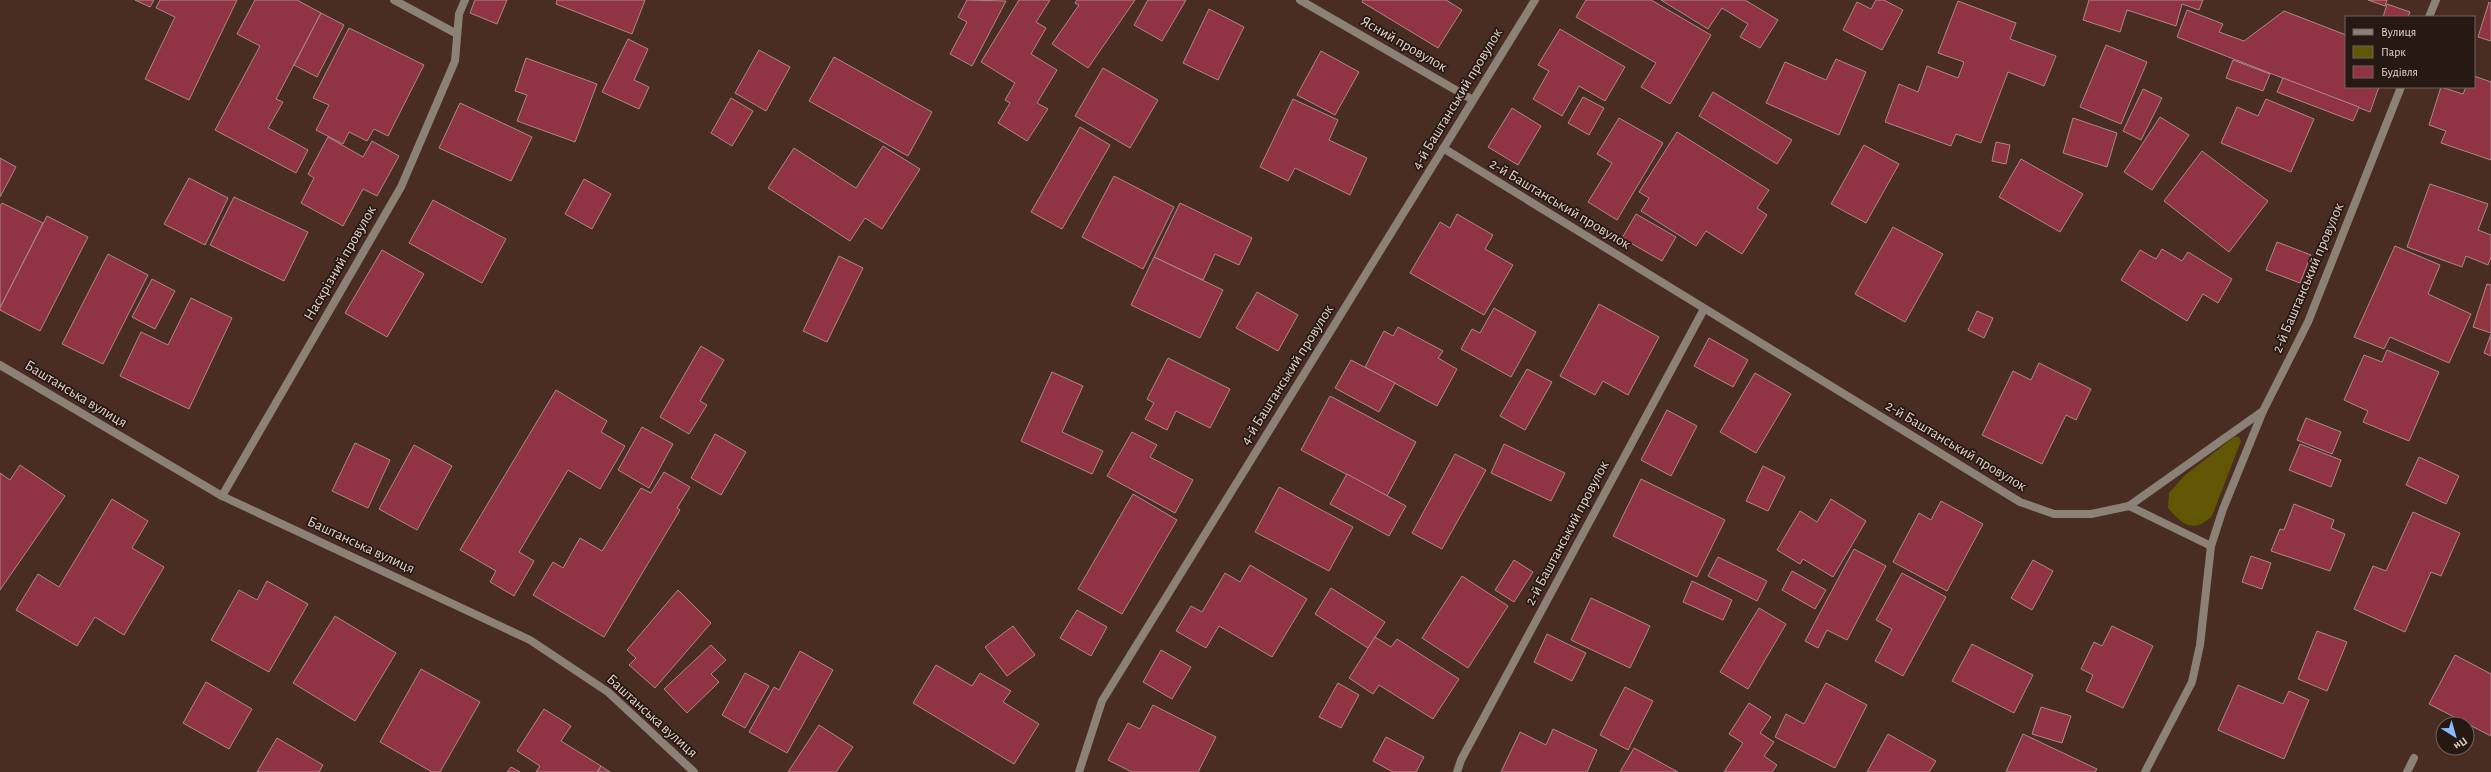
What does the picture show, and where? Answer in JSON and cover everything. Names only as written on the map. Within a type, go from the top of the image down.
[{"type":"street","points":[[394,0],[457,34]]},
{"type":"street","name":"Наскрізний провулок","points":[[222,496],[401,187],[455,61],[459,14],[465,0]]},
{"type":"street","name":"Ясний провулок","points":[[1300,0],[1473,100]]},
{"type":"street","name":"4-й Баштанський провулок","points":[[1079,772],[1102,701],[1535,0]]},
{"type":"street","points":[[2429,16],[2436,0]]},
{"type":"street","name":"2-й Баштанський провулок","points":[[2145,772],[2192,682],[2200,645],[2212,546],[2228,496],[2263,410],[2308,322],[2401,88]]},
{"type":"street","name":"2-й Баштанський провулок","points":[[1443,148],[2020,502],[2054,514],[2091,514],[2129,506]]},
{"type":"street","name":"2-й Баштанський провулок","points":[[1457,772],[1461,760],[1704,309]]},
{"type":"street","name":"Баштанська вулиця","points":[[0,364],[222,496],[530,640],[608,692],[694,772]]},
{"type":"street","points":[[2212,546],[2129,506],[2263,410]]},
{"type":"street","points":[[2407,772],[2414,758]]},
{"type":"green space","points":[[2234,437],[2239,437],[2241,441],[2212,516],[2199,525],[2194,526],[2184,523],[2168,508],[2169,493],[2184,476]]},
{"type":"building","points":[[135,0],[154,0],[150,7]]},
{"type":"building","points":[[160,0],[237,0],[189,100],[145,79],[175,17],[156,8]]},
{"type":"building","points":[[255,0],[297,0],[321,13],[276,99],[283,102],[268,128],[308,150],[296,173],[215,130],[260,46],[237,34]]},
{"type":"building","points":[[475,0],[507,0],[497,24],[470,13]]},
{"type":"building","points":[[557,0],[645,0],[632,34],[556,4]]},
{"type":"building","points":[[967,0],[1006,1],[972,66],[950,54],[967,22],[958,17]]},
{"type":"building","points":[[1019,0],[1050,0],[1036,22],[1046,28],[1031,54],[1057,70],[1037,103],[1048,109],[1027,141],[998,123],[1010,103],[1005,100],[1015,83],[981,62]]},
{"type":"building","points":[[1077,0],[1135,0],[1088,68],[1052,44],[1079,5],[1075,3]]},
{"type":"building","points":[[1148,0],[1186,0],[1162,41],[1134,25]]},
{"type":"building","points":[[1363,0],[1446,0],[1462,10],[1438,48],[1362,2]]},
{"type":"building","points":[[1586,0],[1651,0],[1711,35],[1670,104],[1641,87],[1656,63],[1576,17]]},
{"type":"building","points":[[1661,0],[1745,0],[1778,20],[1760,48],[1740,37],[1748,24],[1722,8],[1708,29]]},
{"type":"building","points":[[1876,0],[1884,0],[1903,10],[1882,50],[1843,30],[1857,2],[1871,9]]},
{"type":"building","points":[[2089,0],[2203,0],[2199,10],[2182,4],[2176,26],[2127,10],[2120,32],[2083,20]]},
{"type":"building","points":[[2368,0],[2387,0],[2385,6]]},
{"type":"building","points":[[1958,1],[2016,23],[2010,39],[2056,56],[2044,86],[2008,72],[1981,143],[1956,134],[1951,146],[1885,122],[1899,84],[1918,92],[1927,66],[1958,78],[1964,62],[1938,53]]},
{"type":"building","points":[[2489,2],[2491,3],[2491,41],[2478,37]]},
{"type":"building","points":[[2387,4],[2410,12],[2408,16],[2383,16]]},
{"type":"building","points":[[1209,9],[1244,27],[1218,80],[1183,63]]},
{"type":"building","points":[[2187,10],[2223,24],[2219,32],[2244,41],[2284,11],[2345,35],[2345,88],[2379,88],[2370,112],[2177,37]]},
{"type":"building","points":[[321,13],[344,25],[317,77],[294,65]]},
{"type":"building","points":[[349,28],[424,65],[388,136],[374,129],[367,141],[349,132],[343,144],[316,130],[329,105],[313,98]]},
{"type":"building","points":[[1560,29],[1625,67],[1605,101],[1579,86],[1562,116],[1533,99],[1549,71],[1538,65]]},
{"type":"building","points":[[628,39],[648,49],[634,80],[649,87],[639,109],[602,92]]},
{"type":"building","points":[[2106,45],[2147,62],[2121,124],[2080,107]]},
{"type":"building","points":[[759,50],[790,67],[766,111],[735,93]]},
{"type":"building","points":[[1321,51],[1359,72],[1335,115],[1297,95]]},
{"type":"building","points":[[834,57],[932,112],[908,156],[809,101]]},
{"type":"building","points":[[526,58],[597,84],[575,142],[517,121],[527,95],[515,91]]},
{"type":"building","points":[[1836,59],[1866,72],[1839,135],[1766,103],[1785,62],[1826,80]]},
{"type":"building","points":[[2233,60],[2270,74],[2263,91],[2226,78]]},
{"type":"building","points":[[1103,68],[1158,100],[1130,148],[1075,116]]},
{"type":"building","points":[[2475,76],[2491,82],[2491,160],[2441,143],[2446,131],[2429,125],[2441,88],[2463,94],[2466,88],[2475,88]]},
{"type":"building","points":[[2283,78],[2359,107],[2353,121],[2277,92]]},
{"type":"building","points":[[2143,89],[2162,98],[2141,140],[2123,131]]},
{"type":"building","points":[[1713,92],[1792,140],[1777,164],[1699,116]]},
{"type":"building","points":[[1583,97],[1604,108],[1589,135],[1568,123]]},
{"type":"building","points":[[731,98],[753,111],[732,146],[711,133]]},
{"type":"building","points":[[1293,99],[1338,120],[1329,140],[1367,158],[1350,195],[1295,168],[1288,181],[1260,167]]},
{"type":"building","points":[[2266,99],[2314,119],[2291,172],[2221,143],[2237,107],[2258,116]]},
{"type":"building","points":[[460,103],[532,137],[511,181],[439,148]]},
{"type":"building","points":[[1512,108],[1541,126],[1518,165],[1488,147]]},
{"type":"building","points":[[2160,117],[2189,135],[2152,190],[2124,172]]},
{"type":"building","points":[[1619,118],[1663,143],[1617,220],[1588,202],[1612,163],[1597,154]]},
{"type":"building","points":[[2073,118],[2117,133],[2107,167],[2063,153]]},
{"type":"building","points":[[1080,127],[1110,145],[1062,229],[1031,212]]},
{"type":"building","points":[[1677,132],[1769,190],[1757,208],[1767,215],[1742,254],[1706,231],[1696,246],[1641,211],[1649,198],[1639,192]]},
{"type":"building","points":[[328,137],[363,157],[372,141],[399,156],[377,196],[363,189],[343,226],[301,203],[314,178],[308,174]]},
{"type":"building","points":[[1996,142],[2010,145],[2006,164],[1992,161]]},
{"type":"building","points":[[1864,145],[1899,164],[1866,223],[1831,204]]},
{"type":"building","points":[[883,146],[920,169],[882,229],[865,218],[850,241],[768,188],[794,148],[856,188]]},
{"type":"building","points":[[2202,151],[2268,201],[2229,252],[2164,201]]},
{"type":"building","points":[[0,158],[16,167],[0,197]]},
{"type":"building","points":[[2021,159],[2083,194],[2060,232],[1999,197]]},
{"type":"building","points":[[1114,176],[1174,207],[1143,269],[1082,237]]},
{"type":"building","points":[[189,178],[228,198],[205,245],[164,224]]},
{"type":"building","points":[[584,179],[611,194],[592,229],[565,214]]},
{"type":"building","points":[[2430,184],[2488,204],[2478,230],[2491,235],[2491,257],[2488,265],[2466,256],[2462,267],[2407,247]]},
{"type":"building","points":[[234,197],[308,232],[284,281],[210,245]]},
{"type":"building","points":[[433,200],[506,239],[482,283],[409,243]]},
{"type":"building","points":[[2,203],[43,223],[0,308],[0,206]]},
{"type":"building","points":[[1180,203],[1252,238],[1239,265],[1215,254],[1203,280],[1154,257]]},
{"type":"building","points":[[1457,214],[1493,235],[1485,249],[1513,265],[1484,315],[1410,273],[1440,222],[1450,228]]},
{"type":"building","points":[[1636,214],[1676,237],[1662,261],[1622,238]]},
{"type":"building","points":[[47,216],[88,237],[40,331],[0,310],[0,308]]},
{"type":"building","points":[[1893,227],[1943,254],[1905,322],[1855,294]]},
{"type":"building","points":[[2277,242],[2311,255],[2300,283],[2266,270]]},
{"type":"building","points":[[2395,246],[2440,265],[2428,294],[2471,314],[2449,363],[2390,337],[2384,349],[2354,337]]},
{"type":"building","points":[[2162,249],[2182,261],[2188,252],[2232,279],[2218,303],[2203,294],[2187,321],[2121,280],[2140,250],[2156,259]]},
{"type":"building","points":[[382,250],[424,274],[387,337],[345,313]]},
{"type":"building","points":[[108,254],[148,275],[103,364],[62,344]]},
{"type":"building","points":[[839,256],[863,268],[827,342],[803,331]]},
{"type":"building","points":[[1154,257],[1223,290],[1200,338],[1131,305]]},
{"type":"building","points":[[152,279],[175,291],[155,329],[132,317]]},
{"type":"building","points":[[2487,284],[2491,285],[2491,333],[2473,327]]},
{"type":"building","points":[[1257,292],[1298,315],[1278,351],[1236,328]]},
{"type":"building","points":[[191,298],[232,318],[189,409],[120,376],[141,332],[168,345]]},
{"type":"building","points":[[1599,304],[1659,337],[1628,395],[1603,381],[1595,395],[1560,376]]},
{"type":"building","points":[[1494,308],[1536,332],[1511,377],[1461,349],[1472,329],[1480,333]]},
{"type":"building","points":[[1977,311],[1993,318],[1984,338],[1968,330]]},
{"type":"building","points":[[1398,327],[1443,351],[1438,358],[1457,369],[1437,406],[1365,367],[1384,331],[1393,336]]},
{"type":"building","points":[[2491,334],[2491,356],[2484,353]]},
{"type":"building","points":[[1709,338],[1748,360],[1733,387],[1694,366]]},
{"type":"building","points":[[701,346],[724,360],[700,401],[707,405],[689,434],[660,417]]},
{"type":"building","points":[[2387,350],[2439,372],[2409,441],[2363,422],[2368,411],[2344,400],[2364,355],[2382,362]]},
{"type":"building","points":[[1168,358],[1230,389],[1210,428],[1176,411],[1167,430],[1145,419],[1154,403],[1147,399]]},
{"type":"building","points":[[1351,360],[1395,383],[1379,412],[1335,388]]},
{"type":"building","points":[[2039,363],[2091,389],[2076,420],[2066,415],[2042,464],[1982,435],[2013,371],[2031,380]]},
{"type":"building","points":[[1527,369],[1552,382],[1525,430],[1500,416]]},
{"type":"building","points":[[1052,372],[1083,386],[1062,432],[1103,451],[1092,474],[1021,441]]},
{"type":"building","points":[[1755,373],[1791,394],[1756,453],[1720,432]]},
{"type":"building","points":[[556,390],[607,421],[601,432],[625,446],[600,489],[568,470],[519,552],[534,561],[514,596],[490,582],[496,571],[460,550]]},
{"type":"building","points":[[1330,396],[1416,442],[1387,496],[1301,450]]},
{"type":"building","points":[[1667,410],[1697,426],[1671,476],[1641,460]]},
{"type":"building","points":[[2306,418],[2341,432],[2332,454],[2297,440]]},
{"type":"building","points":[[642,427],[673,444],[649,488],[618,470]]},
{"type":"building","points":[[1132,432],[1157,445],[1150,457],[1193,480],[1175,513],[1107,476]]},
{"type":"building","points":[[715,434],[746,452],[721,495],[691,478]]},
{"type":"building","points":[[355,443],[390,460],[368,508],[332,491]]},
{"type":"building","points":[[1504,444],[1565,473],[1551,501],[1491,473]]},
{"type":"building","points":[[2300,444],[2341,460],[2331,487],[2289,470]]},
{"type":"building","points":[[414,445],[452,466],[417,530],[379,509]]},
{"type":"building","points":[[1455,454],[1486,470],[1442,549],[1412,533]]},
{"type":"building","points":[[2419,457],[2459,476],[2446,504],[2406,485]]},
{"type":"building","points":[[20,465],[65,496],[0,590],[0,473],[10,480]]},
{"type":"building","points":[[1763,466],[1785,477],[1768,511],[1746,501]]},
{"type":"building","points":[[664,472],[690,487],[677,508],[680,510],[604,637],[533,595],[553,562],[563,568],[580,538],[602,551],[641,488],[651,493]]},
{"type":"building","points":[[1347,474],[1406,506],[1389,536],[1330,504]]},
{"type":"building","points":[[1641,479],[1725,520],[1697,577],[1613,536]]},
{"type":"building","points":[[1279,487],[1353,527],[1329,571],[1255,532]]},
{"type":"building","points":[[1133,494],[1177,520],[1122,614],[1078,589]]},
{"type":"building","points":[[112,499],[148,521],[132,548],[164,567],[124,635],[95,617],[77,646],[16,610],[38,574],[59,587]]},
{"type":"building","points":[[1831,499],[1866,521],[1833,577],[1803,559],[1800,564],[1777,550],[1800,511],[1817,522]]},
{"type":"building","points":[[1941,501],[1983,524],[1947,591],[1893,562],[1919,513],[1931,520]]},
{"type":"building","points":[[2294,504],[2334,520],[2331,528],[2345,534],[2330,571],[2271,551],[2280,529],[2284,530]]},
{"type":"building","points":[[2413,512],[2460,533],[2441,576],[2431,572],[2405,632],[2354,609],[2373,566],[2386,571]]},
{"type":"building","points":[[1854,549],[1886,566],[1847,640],[1827,630],[1818,648],[1805,641]]},
{"type":"building","points":[[2251,556],[2271,563],[2262,589],[2242,582]]},
{"type":"building","points":[[1718,557],[1767,581],[1757,601],[1708,576]]},
{"type":"building","points":[[1514,560],[1533,572],[1514,602],[1495,590]]},
{"type":"building","points":[[2033,560],[2053,571],[2032,610],[2011,598]]},
{"type":"building","points":[[1250,565],[1307,599],[1272,657],[1219,626],[1206,648],[1176,631],[1191,606],[1202,612],[1225,573],[1240,582]]},
{"type":"building","points":[[1792,571],[1826,590],[1815,609],[1782,590]]},
{"type":"building","points":[[1902,573],[1946,597],[1903,676],[1875,661],[1892,629],[1876,620]]},
{"type":"building","points":[[1462,576],[1508,606],[1468,668],[1422,638]]},
{"type":"building","points":[[267,581],[308,604],[269,672],[211,640],[239,590],[257,600]]},
{"type":"building","points":[[1692,581],[1732,600],[1723,620],[1683,602]]},
{"type":"building","points":[[1331,588],[1385,622],[1368,648],[1315,614]]},
{"type":"building","points":[[678,590],[711,623],[655,688],[629,665],[636,658],[627,650]]},
{"type":"building","points":[[1591,598],[1650,626],[1630,668],[1571,640]]},
{"type":"building","points":[[1759,608],[1786,624],[1748,689],[1720,672]]},
{"type":"building","points":[[1077,610],[1107,627],[1091,656],[1060,638]]},
{"type":"building","points":[[335,616],[396,653],[355,721],[293,683]]},
{"type":"building","points":[[1013,626],[1035,655],[1007,676],[985,647]]},
{"type":"building","points":[[2112,626],[2153,646],[2123,708],[2086,691],[2093,675],[2081,669],[2094,642],[2102,646]]},
{"type":"building","points":[[2317,631],[2347,642],[2327,691],[2298,679]]},
{"type":"building","points":[[1547,634],[1586,653],[1572,681],[1534,662]]},
{"type":"building","points":[[1375,637],[1391,647],[1397,639],[1459,679],[1433,719],[1379,685],[1373,694],[1349,678]]},
{"type":"building","points":[[1972,644],[2033,675],[2014,713],[1952,681]]},
{"type":"building","points":[[711,645],[726,660],[711,674],[719,682],[687,713],[664,689]]},
{"type":"building","points":[[1161,650],[1191,667],[1172,699],[1143,682]]},
{"type":"building","points":[[800,651],[833,670],[787,753],[749,732],[774,687],[779,690]]},
{"type":"building","points":[[2455,655],[2491,674],[2491,736],[2475,728],[2475,716],[2452,716],[2429,704]]},
{"type":"building","points":[[936,665],[972,686],[980,673],[1011,691],[1003,702],[1039,724],[1014,764],[913,703]]},
{"type":"building","points":[[421,669],[480,702],[440,772],[432,772],[380,742]]},
{"type":"building","points":[[745,673],[769,686],[745,728],[722,715]]},
{"type":"building","points":[[206,682],[252,709],[229,749],[183,723]]},
{"type":"building","points":[[1338,683],[1359,695],[1341,728],[1319,717]]},
{"type":"building","points":[[1826,683],[1867,705],[1835,768],[1775,737],[1786,714],[1804,724]]},
{"type":"building","points":[[2238,685],[2283,704],[2289,691],[2309,700],[2284,759],[2218,730]]},
{"type":"building","points":[[1625,687],[1653,701],[1628,750],[1600,735]]},
{"type":"building","points":[[1749,703],[1771,717],[1760,733],[1774,742],[1764,756],[1777,765],[1772,772],[1724,772],[1743,743],[1729,734]]},
{"type":"building","points":[[1153,705],[1216,737],[1198,772],[1132,772],[1108,760],[1128,723],[1140,729]]},
{"type":"building","points":[[2041,707],[2071,716],[2062,743],[2032,734]]},
{"type":"building","points":[[544,709],[571,726],[561,741],[601,766],[597,772],[536,772],[540,766],[517,751]]},
{"type":"building","points":[[819,725],[853,747],[836,772],[788,772]]},
{"type":"building","points":[[1553,729],[1597,750],[1587,772],[1501,772],[1520,732],[1546,745]]},
{"type":"building","points":[[1888,734],[1936,761],[1929,772],[1867,772]]},
{"type":"building","points":[[2023,734],[2097,769],[2095,772],[2006,772]]},
{"type":"building","points":[[1386,737],[1424,757],[1416,772],[1393,772],[1373,761]]},
{"type":"building","points":[[277,738],[323,765],[319,772],[257,772]]},
{"type":"building","points":[[1634,748],[1678,772],[1620,772]]},
{"type":"building","points":[[601,766],[610,772],[598,772]]},
{"type":"building","points":[[511,767],[520,772],[507,772]]}]
